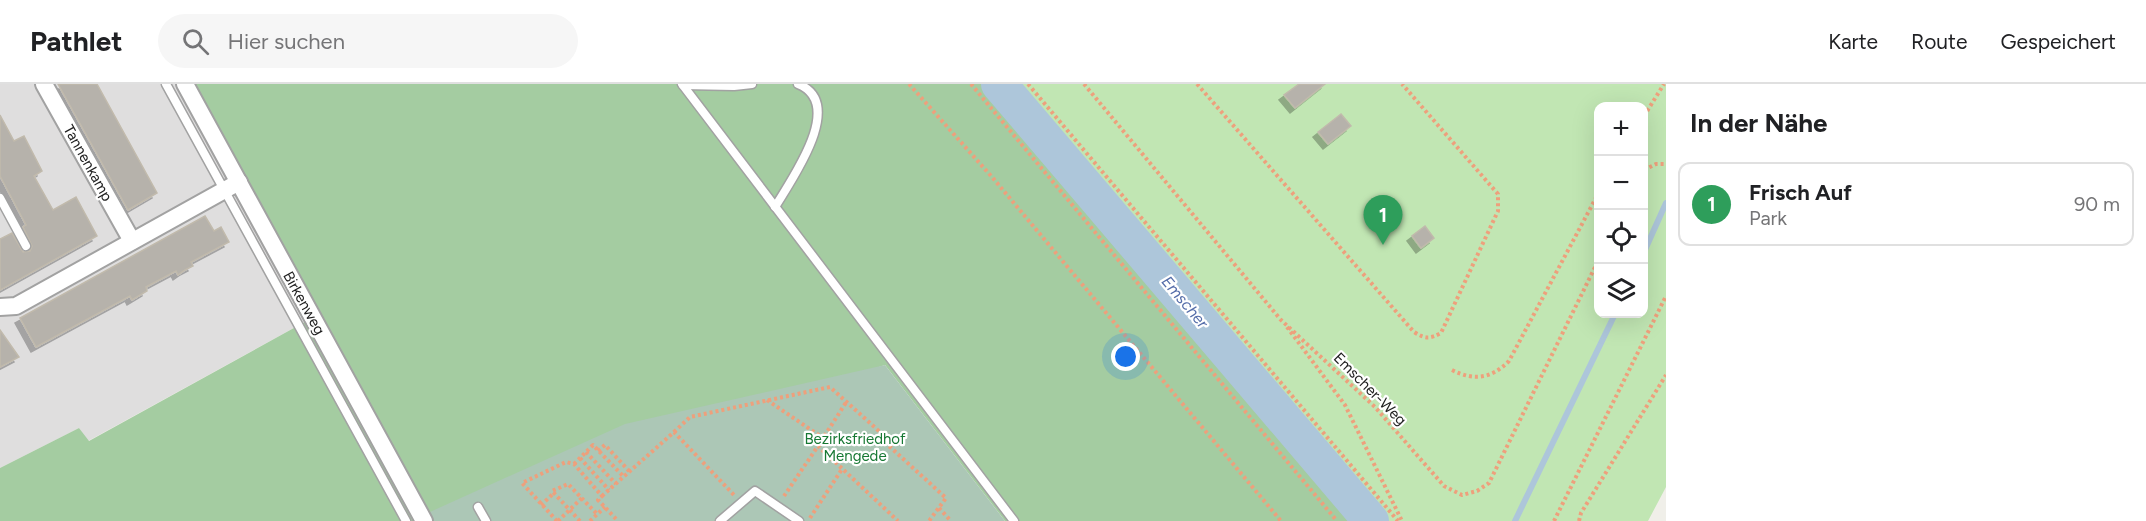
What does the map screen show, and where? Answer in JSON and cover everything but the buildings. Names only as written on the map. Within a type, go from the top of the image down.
[{"type":"street","name":"Tannenkamp","points":[[44,84],[132,241]]},
{"type":"street","name":"Birkenweg","points":[[185,84],[231,186],[424,521]]},
{"type":"street","points":[[0,307],[16,306],[231,186]]},
{"type":"lane","points":[[166,84],[231,186],[406,521]]},
{"type":"lane","points":[[682,84],[734,86],[752,84]]},
{"type":"lane","points":[[682,84],[1014,521]]},
{"type":"lane","points":[[775,207],[798,170],[818,125],[818,106],[809,89],[798,84]]},
{"type":"lane","points":[[0,198],[26,246]]},
{"type":"lane","points":[[720,521],[755,491],[799,521]]},
{"type":"lane","points":[[478,507],[486,521]]},
{"type":"path","points":[[909,84],[992,177],[1281,521]]},
{"type":"path","points":[[971,84],[1337,521]]},
{"type":"path","points":[[1028,84],[1398,521]]},
{"type":"path","name":"Emscher-Weg","points":[[1084,84],[1281,320],[1375,407],[1444,486],[1462,495],[1477,491],[1490,483],[1598,264]]},
{"type":"path","points":[[1197,84],[1414,332],[1426,338],[1432,338],[1441,333],[1498,211],[1498,194],[1402,84]]},
{"type":"path","points":[[1648,110],[1664,84]]},
{"type":"path","points":[[1648,168],[1656,164],[1666,164]]},
{"type":"path","points":[[1452,369],[1465,376],[1486,377],[1499,372],[1509,361],[1594,203]]},
{"type":"path","points":[[1554,521],[1666,296]]},
{"type":"path","points":[[1281,320],[1345,405],[1402,521]]},
{"type":"path","points":[[1579,521],[1581,513],[1666,375]]},
{"type":"path","points":[[618,521],[598,500],[690,417],[830,387],[891,442],[889,446],[946,498],[929,521]]},
{"type":"path","points":[[767,400],[823,438]]},
{"type":"path","points":[[777,506],[847,402]]},
{"type":"path","points":[[674,432],[742,502]]},
{"type":"path","points":[[574,464],[593,445],[624,477]]},
{"type":"path","points":[[598,451],[605,445],[630,472]]},
{"type":"path","points":[[818,446],[898,521]]},
{"type":"path","points":[[586,452],[616,483]]},
{"type":"path","points":[[580,458],[609,490]]},
{"type":"path","points":[[582,498],[557,521],[522,483],[567,462],[574,464],[602,496]]},
{"type":"path","points":[[808,521],[842,469]]},
{"type":"path","points":[[541,505],[554,493],[552,491],[568,483],[597,514]]},
{"type":"path","points":[[554,493],[580,521]]},
{"type":"path","points":[[590,521],[605,507]]},
{"type":"path","points":[[939,508],[951,521]]},
{"type":"path","points":[[934,516],[938,521]]},
{"type":"shaded area","points":[[0,84],[187,84],[312,318],[88,441],[79,428],[0,468]]},
{"type":"green space","points":[[189,84],[999,84],[1372,521],[1005,521],[885,365],[424,521],[0,521],[0,468],[79,428],[89,441],[312,318]]},
{"type":"green space","points":[[999,84],[1666,84],[1666,487],[1648,521],[1371,521]]},
{"type":"green space","name":"Bezirksfriedhof Mengede","points":[[885,365],[1005,521],[424,521],[421,516],[625,424]]},
{"type":"waterway","name":"Emscher","points":[[999,84],[1371,521]]},
{"type":"waterway","points":[[1648,243],[1666,203]]},
{"type":"waterway","points":[[1515,521],[1613,318]]},
{"type":"place","name":"Frisch Auf","points":[[1383,245]]}]
